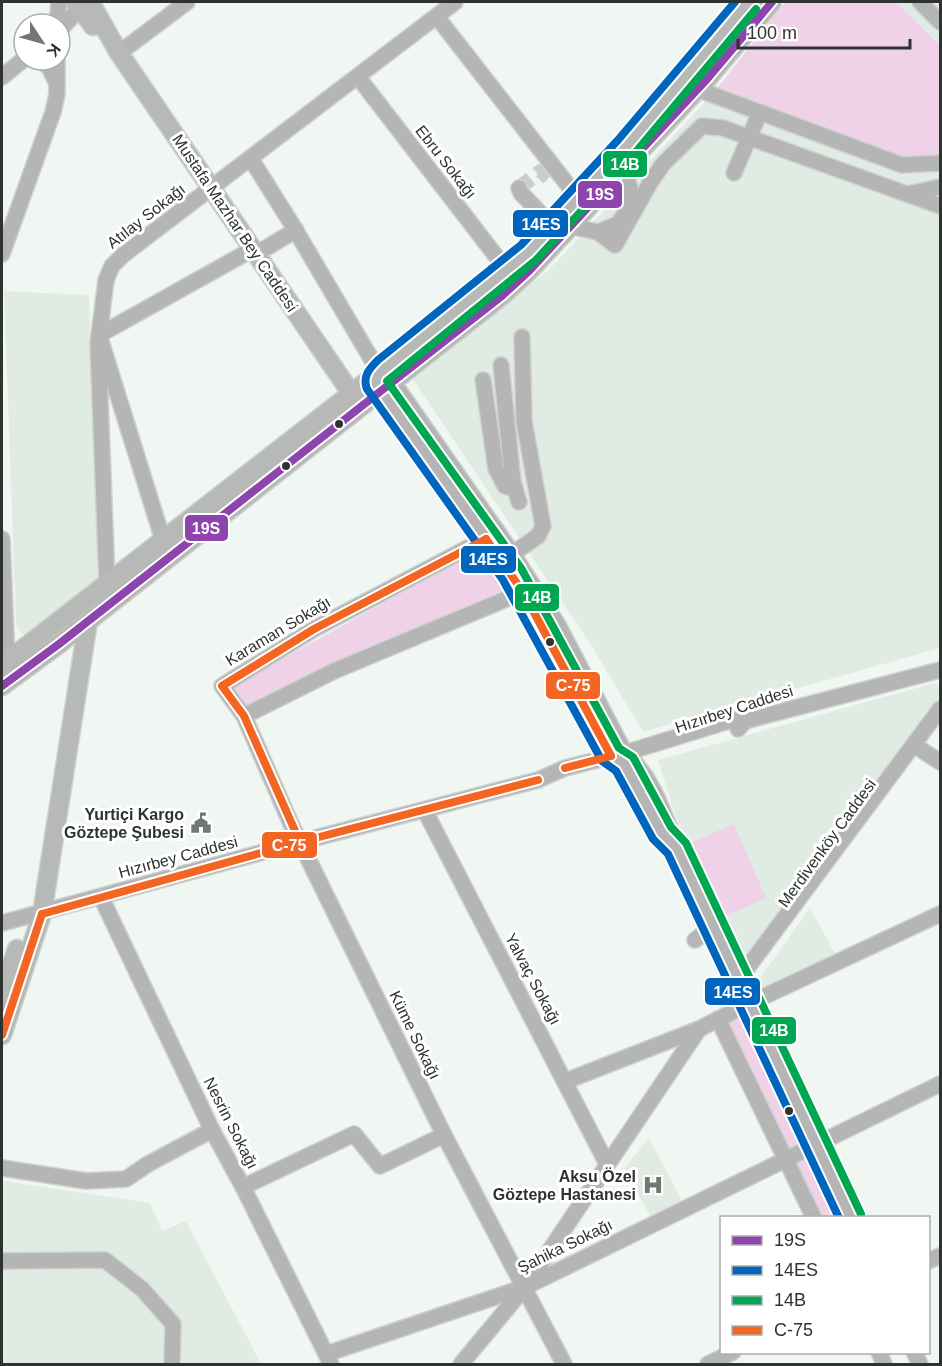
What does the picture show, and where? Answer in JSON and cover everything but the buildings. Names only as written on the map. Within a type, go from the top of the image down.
[{"type":"main road","points":[[4,663],[351,393],[384,378],[503,295],[625,168],[772,2]]},
{"type":"main road","name":"Mustafa Mazhar Bey Caddesi","points":[[83,3],[120,53],[351,393]]},
{"type":"main road","points":[[2,686],[88,621],[384,378],[506,269],[528,253],[548,231],[565,188],[626,147],[741,4]]},
{"type":"main road","points":[[326,357],[354,376],[384,378]]},
{"type":"main road","points":[[320,416],[329,404],[330,396],[326,357]]},
{"type":"main road","points":[[2,1035],[42,914],[88,621]]},
{"type":"main road","points":[[39,636],[66,638]]},
{"type":"main road","points":[[66,638],[77,658],[79,686]]},
{"type":"main road","points":[[2,993],[20,943],[42,914]]},
{"type":"street","points":[[120,53],[187,2]]},
{"type":"street","name":"Atılay Sokağı","points":[[107,583],[98,354],[105,283],[112,266],[123,255],[455,2]]},
{"type":"street","points":[[920,2],[940,22]]},
{"type":"street","points":[[72,16],[83,3]]},
{"type":"street","points":[[437,16],[565,188]]},
{"type":"street","points":[[51,72],[57,87]]},
{"type":"street","points":[[2,254],[50,122],[57,87],[57,72]]},
{"type":"street","name":"Ebru Sokağı","points":[[358,77],[506,269]]},
{"type":"street","points":[[697,89],[902,165],[940,163]]},
{"type":"street","points":[[734,173],[760,112]]},
{"type":"street","points":[[569,226],[598,232],[615,245],[663,164],[702,126],[723,128],[940,206]]},
{"type":"street","points":[[251,159],[384,378],[492,536],[558,625],[623,758]]},
{"type":"street","points":[[598,232],[618,224],[629,207],[630,189],[625,168]]},
{"type":"street","points":[[908,194],[940,187]]},
{"type":"street","points":[[519,188],[540,213],[548,231]]},
{"type":"street","points":[[163,540],[99,335],[296,230]]},
{"type":"street","points":[[508,557],[538,536],[543,526],[526,442],[522,337]]},
{"type":"street","points":[[483,380],[496,469],[505,486],[517,495],[509,447],[501,364]]},
{"type":"street","points":[[509,447],[526,442]]},
{"type":"street","name":"Karaman Sokağı","points":[[244,716],[222,686],[314,629],[492,536]]},
{"type":"street","points":[[2,538],[4,663]]},
{"type":"street","points":[[508,557],[523,592],[623,758],[645,777],[669,824],[677,848],[713,926],[850,1216]]},
{"type":"street","points":[[244,716],[334,671],[523,592]]},
{"type":"street","name":"Hızırbey Caddesi","points":[[538,780],[567,778],[623,758],[940,670]]},
{"type":"street","points":[[566,1082],[699,1029],[718,1019],[744,990],[917,746],[940,709]]},
{"type":"street","name":"Küme Sokağı","points":[[244,716],[300,842],[444,1135],[564,1365]]},
{"type":"street","points":[[917,746],[940,719]]},
{"type":"street","points":[[917,746],[940,762]]},
{"type":"street","name":"Hızırbey Caddesi","points":[[2,923],[538,780],[565,768],[623,758]]},
{"type":"street","name":"Yalvaç Sokağı","points":[[424,811],[607,1164]]},
{"type":"street","name":"Nesrin Sokağı","points":[[101,897],[212,1130],[243,1187],[328,1359]]},
{"type":"street","points":[[720,995],[744,990],[940,914]]},
{"type":"street","points":[[695,940],[713,926]]},
{"type":"street","points":[[718,1019],[813,1216]]},
{"type":"street","points":[[461,1365],[525,1287],[699,1029]]},
{"type":"street","name":"Şahika Sokağı","points":[[328,1359],[525,1287],[940,1084]]},
{"type":"street","points":[[2,1168],[86,1181],[126,1179],[148,1164],[212,1130]]},
{"type":"street","points":[[243,1187],[354,1134],[380,1166],[444,1135]]},
{"type":"street","points":[[2,1261],[105,1260],[142,1289],[173,1324],[172,1365]]},
{"type":"street","points":[[708,1365],[731,1354]]},
{"type":"shaded area","points":[[785,2],[896,2],[940,45],[940,160],[905,161],[715,91]]},
{"type":"shaded area","points":[[896,2],[940,2],[940,45]]},
{"type":"shaded area","points":[[715,91],[940,160],[940,648],[643,732],[591,645],[412,378],[549,270]]},
{"type":"shaded area","points":[[4,291],[89,295],[100,579],[30,635],[24,635],[16,624]]},
{"type":"shaded area","points":[[484,547],[510,587],[248,708],[230,688]]},
{"type":"shaded area","points":[[935,683],[940,686],[940,701],[744,966],[686,849],[658,760]]},
{"type":"shaded area","points":[[734,824],[766,898],[722,918],[690,843]]},
{"type":"shaded area","points":[[810,908],[837,957],[765,991],[757,982]]},
{"type":"shaded area","points":[[746,1008],[847,1216],[820,1216],[727,1020]]},
{"type":"shaded area","name":"Aksu Özel Göztepe Hastanesi","points":[[649,1138],[682,1201],[651,1217],[624,1169]]},
{"type":"shaded area","points":[[4,1181],[150,1203],[162,1231],[186,1221],[261,1364],[2,1364],[2,1189]]},
{"type":"tunnel","points":[[519,188],[541,171],[552,181]]},
{"type":"transit line","name":"14ES","points":[[735,2],[618,140],[521,245],[378,360],[365,380],[367,389],[503,580],[602,761],[616,771],[653,839],[668,854],[838,1216]]},
{"type":"transit line","name":"19S","points":[[2,686],[59,644],[503,295],[529,271],[708,78],[772,2]]},
{"type":"transit line","name":"14B","points":[[756,9],[634,154],[536,260],[387,381],[521,568],[619,748],[633,757],[671,827],[686,843],[861,1214]]},
{"type":"transit line","name":"C-75","points":[[486,539],[523,592],[611,756]]},
{"type":"transit line","name":"C-75","points":[[300,842],[244,716],[222,686],[314,629],[486,539]]},
{"type":"transit line","name":"C-75","points":[[565,768],[611,756]]},
{"type":"transit line","name":"C-75","points":[[42,914],[300,842],[538,780]]},
{"type":"transit line","name":"C-75","points":[[2,1035],[42,914]]},
{"type":"place","name":"Yurtiçi Kargo Göztepe Şubesi","points":[[201,823]]},
{"type":"place","name":"Aksu Özel Göztepe Hastanesi","points":[[653,1185]]}]
